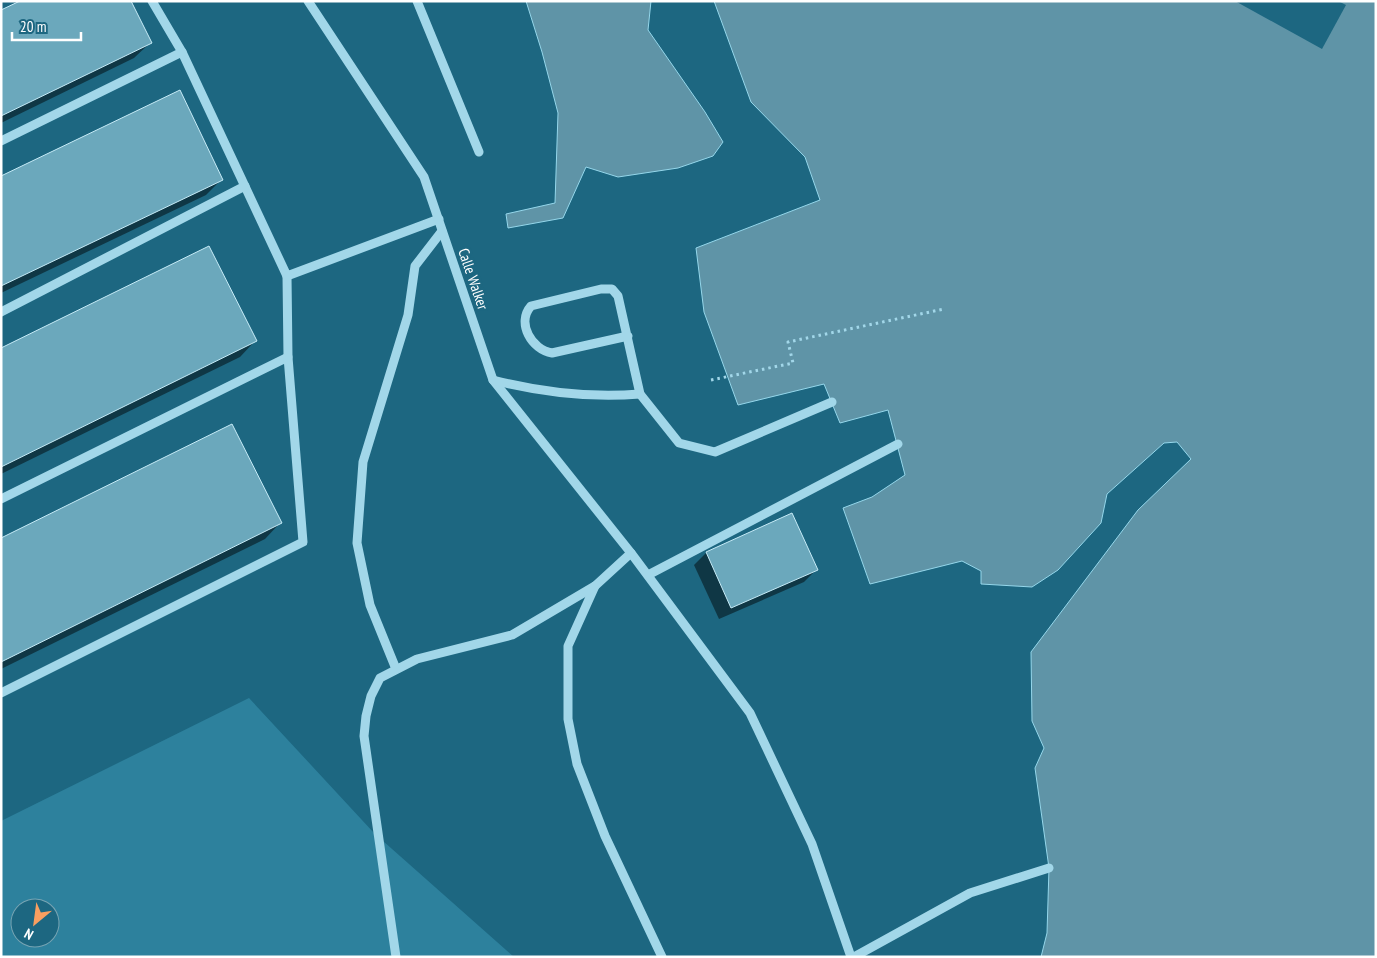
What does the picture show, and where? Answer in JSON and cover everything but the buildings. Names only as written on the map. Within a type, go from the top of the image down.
[{"type":"street","points":[[1,693],[304,542],[288,358],[287,276],[182,52],[152,1]]},
{"type":"street","name":"Calle Walker","points":[[308,1],[424,177],[492,380],[631,553],[750,713],[812,844],[853,957]]},
{"type":"street","points":[[417,1],[479,152]]},
{"type":"street","points":[[1,141],[182,52]]},
{"type":"street","points":[[1,312],[245,186]]},
{"type":"street","points":[[287,276],[438,219]]},
{"type":"street","points":[[396,669],[370,605],[357,543],[363,462],[408,314],[415,266],[442,231]]},
{"type":"street","points":[[628,336],[552,353],[541,351],[534,345],[524,322],[525,312],[531,306],[601,289],[612,289],[618,296],[628,336],[640,394],[679,443],[715,452],[832,402]]},
{"type":"street","points":[[1,499],[288,358]]},
{"type":"street","points":[[492,380],[540,390],[617,396],[640,394]]},
{"type":"street","points":[[648,576],[898,444]]},
{"type":"street","points":[[396,957],[364,736],[366,716],[380,678],[417,659],[512,635],[595,586],[631,553]]},
{"type":"street","points":[[595,586],[568,646],[568,719],[577,764],[605,836],[662,957]]},
{"type":"street","points":[[853,957],[970,893],[1049,868]]},
{"type":"path","points":[[711,380],[793,363],[788,342],[944,309]]},
{"type":"shaded area","points":[[526,1],[651,1],[648,30],[705,112],[723,142],[713,156],[678,168],[618,177],[586,167],[563,218],[508,228],[506,214],[555,203],[558,113]]},
{"type":"shaded area","points":[[714,1],[1376,1],[1376,957],[1041,957],[1047,933],[1049,868],[1035,768],[1044,748],[1032,721],[1031,652],[1138,510],[1191,459],[1177,442],[1164,443],[1107,494],[1101,523],[1058,570],[1032,587],[981,584],[981,571],[962,561],[870,584],[843,508],[872,497],[905,475],[888,410],[840,423],[824,384],[738,405],[704,312],[696,248],[820,200],[805,157],[751,102]]},
{"type":"shaded area","points":[[249,698],[374,833],[514,957],[1,957],[1,821]]},
{"type":"pier","points":[[1235,1],[1338,1],[1346,5],[1322,49]]}]
